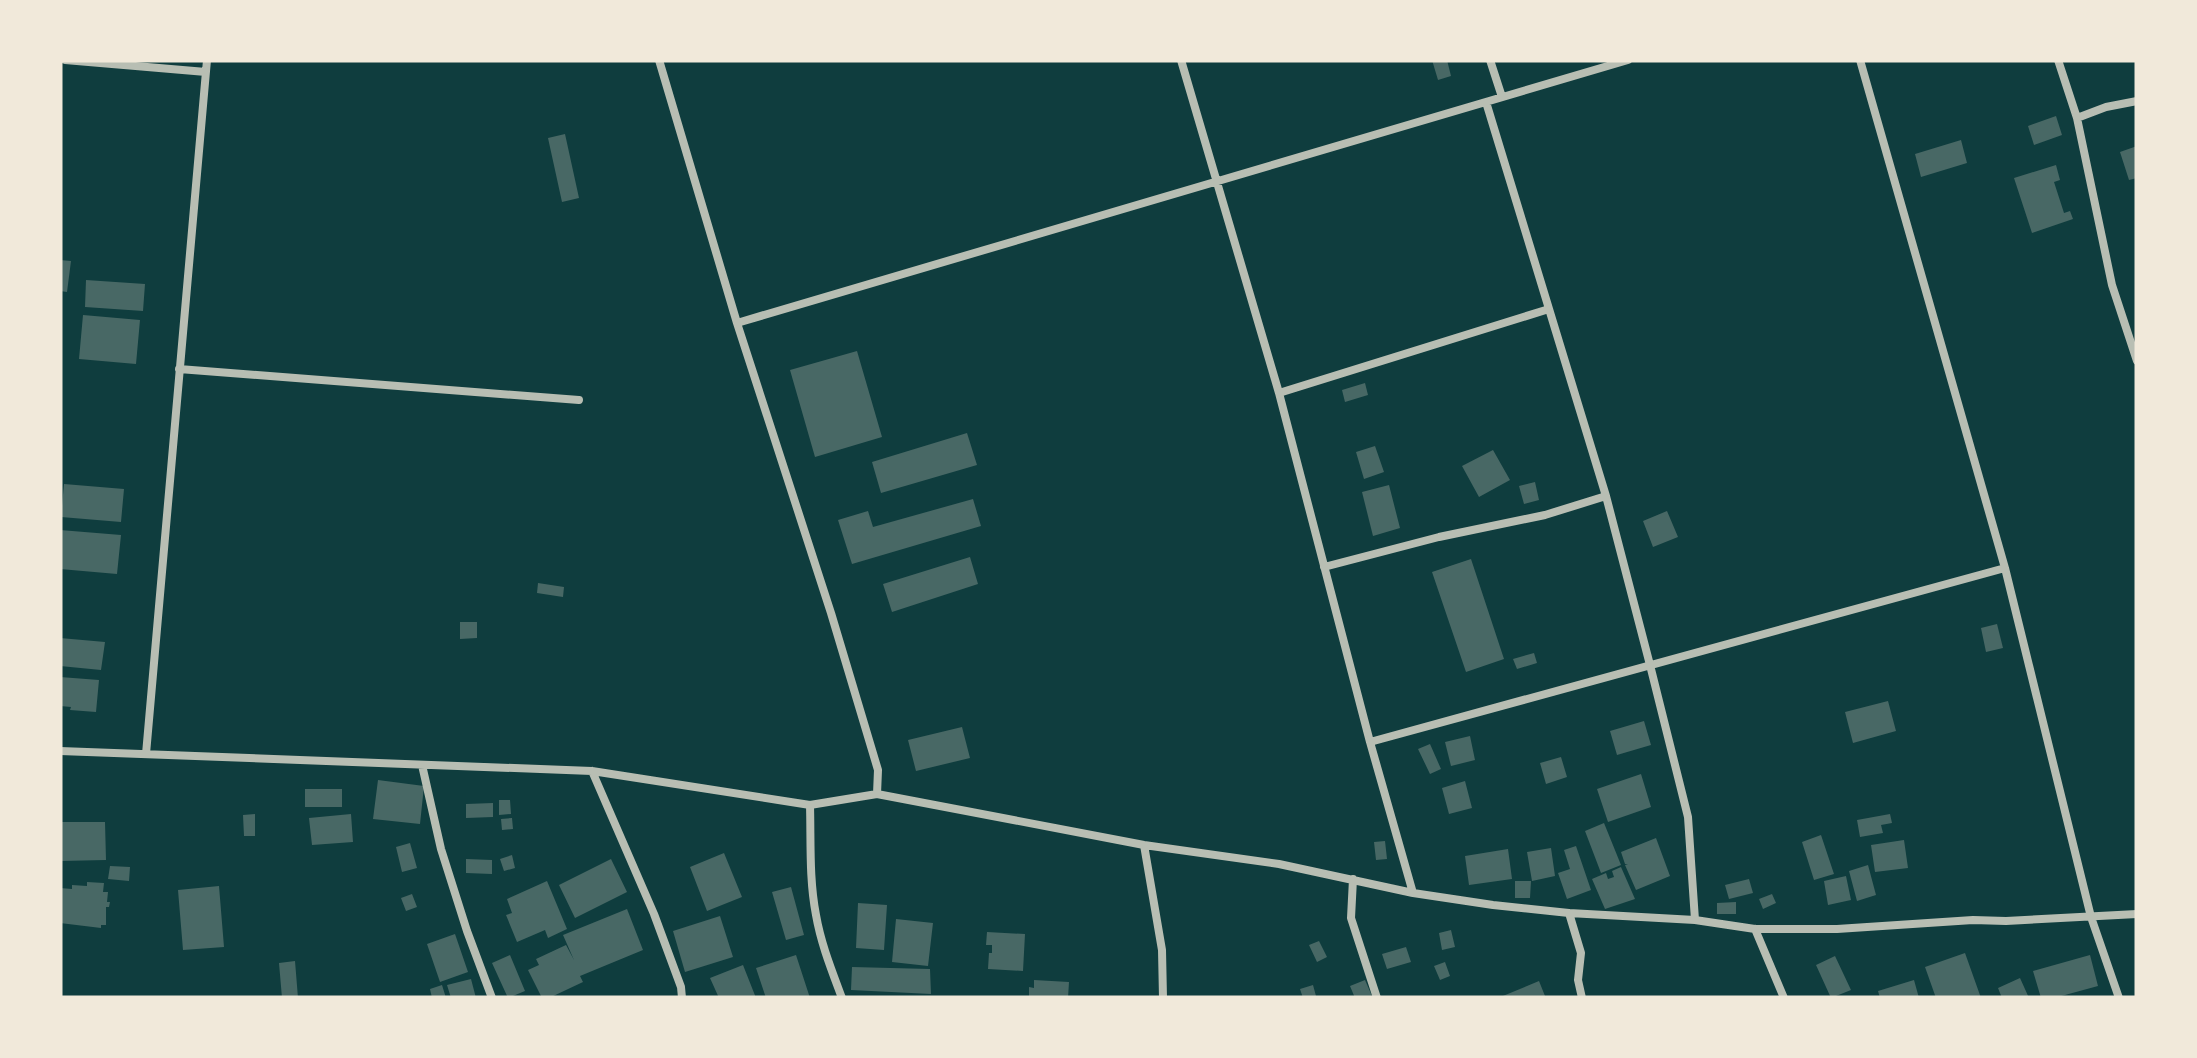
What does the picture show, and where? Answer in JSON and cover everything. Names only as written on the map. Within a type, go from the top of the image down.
[{"type":"street","points":[[65,60],[206,72]]},
{"type":"street","points":[[146,754],[207,60]]},
{"type":"street","points":[[659,60],[737,324],[878,770],[877,794]]},
{"type":"street","points":[[1181,60],[1279,393],[1413,892]]},
{"type":"street","points":[[1490,60],[1502,98]]},
{"type":"street","points":[[737,324],[1628,60]]},
{"type":"street","points":[[1860,60],[2005,568],[2092,917],[2119,998]]},
{"type":"street","points":[[2058,60],[2077,118],[2112,285],[2137,361]]},
{"type":"street","points":[[2077,118],[2137,101]]},
{"type":"street","points":[[1486,102],[1606,496],[1650,665],[1688,817],[1695,920]]},
{"type":"street","points":[[1279,393],[1549,309]]},
{"type":"street","points":[[179,369],[579,400]]},
{"type":"street","points":[[1324,567],[1545,515],[1606,496]]},
{"type":"street","points":[[1370,742],[2005,568]]},
{"type":"street","points":[[60,751],[592,771],[810,805],[877,794],[1493,905],[1695,920],[1755,929],[2137,914]]},
{"type":"street","points":[[422,764],[440,850],[492,998]]},
{"type":"street","points":[[592,771],[654,914],[682,998]]},
{"type":"street","points":[[810,805],[816,917],[842,998]]},
{"type":"street","points":[[1144,845],[1162,950],[1163,998]]},
{"type":"street","points":[[1353,880],[1351,918],[1378,998]]},
{"type":"street","points":[[1569,913],[1581,953],[1578,980],[1582,998]]},
{"type":"street","points":[[1755,929],[1784,998]]},
{"type":"building","points":[[1432,60],[1447,60],[1451,76],[1438,80]]},
{"type":"building","points":[[2056,116],[2062,135],[2034,145],[2028,126]]},
{"type":"building","points":[[565,134],[579,198],[562,202],[548,138]]},
{"type":"building","points":[[1961,140],[1967,163],[1921,177],[1915,154]]},
{"type":"building","points":[[2137,146],[2137,178],[2129,180],[2120,152]]},
{"type":"building","points":[[2056,165],[2060,180],[2054,182],[2064,213],[2070,211],[2073,219],[2032,233],[2014,178]]},
{"type":"building","points":[[60,260],[71,261],[67,292],[60,291]]},
{"type":"building","points":[[86,280],[145,284],[143,311],[85,307]]},
{"type":"building","points":[[83,315],[140,320],[136,364],[79,359]]},
{"type":"building","points":[[857,351],[882,437],[815,457],[790,370]]},
{"type":"building","points":[[1365,383],[1368,395],[1345,402],[1342,390]]},
{"type":"building","points":[[967,433],[977,465],[881,493],[872,462]]},
{"type":"building","points":[[1375,446],[1384,472],[1364,479],[1356,452]]},
{"type":"building","points":[[1493,450],[1510,480],[1479,497],[1462,466]]},
{"type":"building","points":[[1535,482],[1539,500],[1524,504],[1519,486]]},
{"type":"building","points":[[64,484],[124,489],[121,522],[61,517]]},
{"type":"building","points":[[1389,485],[1400,528],[1373,536],[1362,492]]},
{"type":"building","points":[[973,499],[981,526],[852,564],[838,520],[868,511],[873,527]]},
{"type":"building","points":[[1667,511],[1678,537],[1653,547],[1643,521]]},
{"type":"building","points":[[60,530],[121,535],[117,574],[60,569]]},
{"type":"building","points":[[970,557],[978,584],[892,612],[883,584]]},
{"type":"building","points":[[1471,559],[1504,659],[1466,672],[1432,572]]},
{"type":"building","points":[[538,583],[564,587],[563,597],[537,593]]},
{"type":"building","points":[[460,622],[477,622],[477,638],[460,639]]},
{"type":"building","points":[[1997,624],[2003,648],[1986,652],[1981,628]]},
{"type":"building","points":[[60,638],[105,642],[101,670],[60,666]]},
{"type":"building","points":[[1534,653],[1537,663],[1517,669],[1513,659]]},
{"type":"building","points":[[60,677],[99,680],[96,712],[60,706]]},
{"type":"building","points":[[1888,701],[1896,731],[1853,743],[1845,712]]},
{"type":"building","points":[[1644,721],[1651,745],[1617,755],[1610,731]]},
{"type":"building","points":[[962,727],[970,758],[916,771],[908,740]]},
{"type":"building","points":[[1470,736],[1475,760],[1451,766],[1445,742]]},
{"type":"building","points":[[1430,744],[1441,769],[1430,774],[1418,749]]},
{"type":"building","points":[[1561,757],[1567,777],[1546,784],[1540,763]]},
{"type":"building","points":[[1641,774],[1651,807],[1608,822],[1597,789]]},
{"type":"building","points":[[378,780],[424,786],[420,824],[373,819]]},
{"type":"building","points":[[1465,781],[1472,808],[1449,814],[1442,788]]},
{"type":"building","points":[[305,789],[342,789],[342,807],[305,807]]},
{"type":"building","points":[[499,800],[510,800],[511,814],[499,815]]},
{"type":"building","points":[[493,803],[493,817],[466,818],[466,804]]},
{"type":"building","points":[[255,814],[255,836],[244,836],[243,815]]},
{"type":"building","points":[[351,814],[353,842],[312,845],[309,818]]},
{"type":"building","points":[[1890,814],[1892,823],[1881,825],[1883,833],[1860,837],[1857,820]]},
{"type":"building","points":[[512,818],[513,829],[502,830],[501,819]]},
{"type":"building","points":[[60,822],[105,822],[106,860],[60,861]]},
{"type":"building","points":[[1604,823],[1621,865],[1601,873],[1585,831]]},
{"type":"building","points":[[1821,835],[1834,874],[1814,880],[1802,842]]},
{"type":"building","points":[[1656,838],[1670,876],[1636,890],[1621,852]]},
{"type":"building","points":[[1904,840],[1908,868],[1875,872],[1871,845]]},
{"type":"building","points":[[1385,841],[1387,859],[1376,860],[1374,842]]},
{"type":"building","points":[[410,843],[417,868],[402,872],[396,847]]},
{"type":"building","points":[[1576,846],[1591,890],[1567,899],[1558,873],[1570,869],[1564,850]]},
{"type":"building","points":[[1551,848],[1555,876],[1532,881],[1527,852]]},
{"type":"building","points":[[1508,849],[1512,879],[1469,885],[1465,856]]},
{"type":"building","points":[[724,853],[742,897],[707,911],[690,867]]},
{"type":"building","points":[[512,855],[515,868],[504,871],[500,859]]},
{"type":"building","points":[[466,859],[492,860],[492,874],[466,873]]},
{"type":"building","points":[[611,859],[627,892],[575,918],[559,885]]},
{"type":"building","points":[[1868,865],[1876,895],[1857,901],[1849,871]]},
{"type":"building","points":[[110,866],[130,867],[129,881],[108,879]]},
{"type":"building","points":[[1621,867],[1635,899],[1605,909],[1592,879],[1606,873],[1608,879],[1614,877],[1612,871]]},
{"type":"building","points":[[1846,876],[1851,900],[1828,905],[1824,881]]},
{"type":"building","points":[[1749,879],[1753,893],[1729,899],[1725,885]]},
{"type":"building","points":[[547,881],[567,929],[548,938],[545,930],[517,942],[506,915],[512,913],[507,899]]},
{"type":"building","points":[[1515,881],[1531,881],[1530,898],[1515,898]]},
{"type":"building","points":[[87,882],[104,883],[103,892],[108,892],[106,925],[101,928],[60,923],[60,888],[87,886]]},
{"type":"building","points":[[219,886],[224,947],[183,950],[178,890]]},
{"type":"building","points":[[791,887],[804,935],[786,940],[772,892]]},
{"type":"building","points":[[412,894],[417,907],[406,911],[401,898]]},
{"type":"building","points":[[1772,894],[1776,903],[1763,909],[1759,899]]},
{"type":"building","points":[[1736,902],[1736,914],[1717,914],[1717,903]]},
{"type":"building","points":[[858,903],[887,905],[884,950],[856,948]]},
{"type":"building","points":[[627,909],[643,950],[580,976],[583,982],[542,998],[528,970],[539,965],[536,959],[566,945],[574,960],[563,935]]},
{"type":"building","points":[[720,916],[733,957],[685,972],[673,931]]},
{"type":"building","points":[[896,919],[933,923],[928,966],[892,962]]},
{"type":"building","points":[[1451,930],[1455,947],[1442,950],[1439,933]]},
{"type":"building","points":[[987,932],[1025,934],[1023,971],[988,969],[992,945],[986,945]]},
{"type":"building","points":[[455,934],[468,972],[440,982],[427,944]]},
{"type":"building","points":[[1319,941],[1327,957],[1317,962],[1309,945]]},
{"type":"building","points":[[1406,947],[1411,962],[1387,969],[1382,954]]},
{"type":"building","points":[[1965,953],[1981,998],[1936,998],[1925,967]]},
{"type":"building","points":[[510,955],[525,991],[508,998],[492,963]]},
{"type":"building","points":[[796,955],[810,998],[766,998],[756,968]]},
{"type":"building","points":[[2090,955],[2098,986],[2041,998],[2033,971]]},
{"type":"building","points":[[1835,956],[1851,990],[1831,998],[1816,965]]},
{"type":"building","points":[[295,961],[298,998],[282,998],[279,963]]},
{"type":"building","points":[[1445,962],[1450,976],[1440,980],[1434,966]]},
{"type":"building","points":[[743,965],[756,998],[719,998],[710,978]]},
{"type":"building","points":[[852,967],[930,969],[931,994],[851,990]]},
{"type":"building","points":[[2020,978],[2029,998],[2002,998],[1998,988]]},
{"type":"building","points":[[471,979],[476,998],[451,998],[447,985]]},
{"type":"building","points":[[1034,980],[1069,982],[1068,998],[1029,998]]},
{"type":"building","points":[[1365,980],[1372,996],[1355,998],[1350,986]]},
{"type":"building","points":[[1914,980],[1919,998],[1880,998],[1878,991]]},
{"type":"building","points":[[1539,981],[1545,996],[1498,998]]},
{"type":"building","points":[[442,985],[446,998],[432,998],[430,989]]},
{"type":"building","points":[[1313,985],[1316,996],[1303,998],[1300,989]]}]
